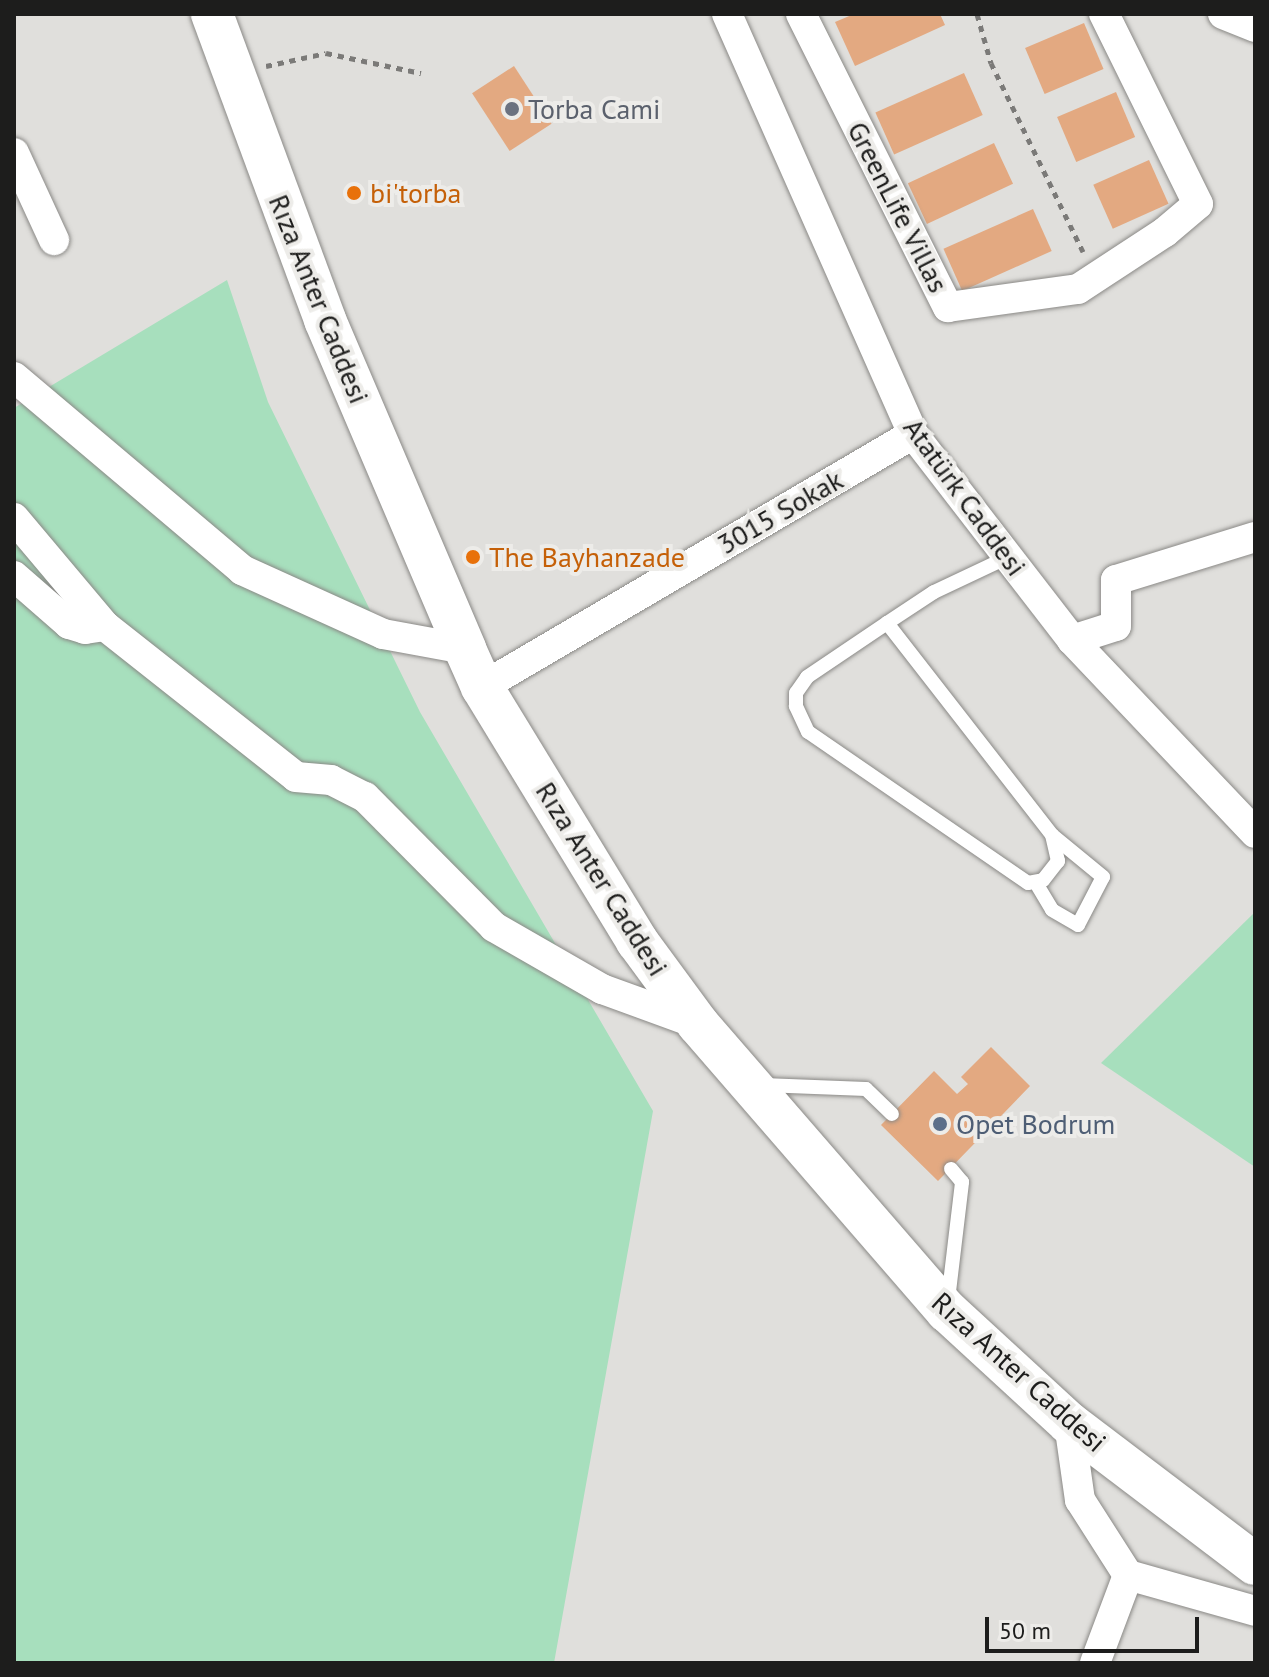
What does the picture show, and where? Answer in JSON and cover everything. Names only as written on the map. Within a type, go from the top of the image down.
[{"type":"main road","name":"Rıza Anter Caddesi","points":[[212,14],[325,320],[482,687],[637,941],[698,1024],[947,1311],[1069,1423],[1255,1564]]},
{"type":"street","name":"Atatürk Caddesi","points":[[727,14],[913,434],[1072,640],[1255,833]]},
{"type":"street","name":"GreenLife Villas","points":[[801,14],[948,307],[1078,289],[1198,204],[1104,14]]},
{"type":"street","points":[[1223,14],[1255,27]]},
{"type":"street","points":[[14,153],[54,240]]},
{"type":"street","points":[[14,377],[242,570],[383,634],[465,649]]},
{"type":"street","name":"3015 Sokak","points":[[482,687],[913,434]]},
{"type":"street","points":[[14,518],[105,626],[296,777],[331,780],[365,797],[515,942],[602,989],[698,1024]]},
{"type":"street","points":[[1072,640],[1116,626],[1116,580],[1255,537]]},
{"type":"street","points":[[14,576],[75,627],[105,626]]},
{"type":"street","points":[[1069,1423],[1080,1500],[1128,1575],[1255,1611]]},
{"type":"street","points":[[1095,1663],[1128,1575]]},
{"type":"lane","points":[[1008,557],[934,592],[807,677],[796,693],[799,721],[1028,883],[1036,883],[1058,861],[1052,835]]},
{"type":"lane","points":[[887,623],[1052,835],[1103,877],[1078,925],[1052,910],[1036,883]]},
{"type":"lane","points":[[751,1085],[866,1089],[892,1114]]},
{"type":"lane","points":[[947,1311],[962,1182],[951,1169]]},
{"type":"path","points":[[977,14],[991,63],[1096,278]]},
{"type":"path","points":[[257,69],[326,53],[421,73]]},
{"type":"green space","points":[[227,280],[268,402],[420,712],[653,1111],[554,1663],[14,1663],[14,408]]},
{"type":"green space","points":[[1255,912],[1255,1167],[1101,1063]]},
{"type":"building","points":[[854,14],[940,14],[945,25],[855,66],[835,22]]},
{"type":"building","points":[[1084,23],[1104,69],[1045,94],[1025,48]]},
{"type":"building","name":"Torba Cami","points":[[514,66],[552,124],[510,151],[472,93]]},
{"type":"building","points":[[964,73],[983,115],[894,154],[875,112]]},
{"type":"building","points":[[1116,92],[1135,137],[1076,162],[1057,117]]},
{"type":"building","points":[[994,143],[1013,184],[927,224],[908,183]]},
{"type":"building","points":[[1149,160],[1169,204],[1113,229],[1093,185]]},
{"type":"building","points":[[1033,209],[1052,251],[962,291],[943,249]]},
{"type":"building","points":[[991,1047],[1030,1086],[938,1181],[881,1125],[934,1071],[957,1094],[968,1084],[961,1077]]},
{"type":"place","name":"Torba Cami","points":[[512,109]]},
{"type":"place","name":"bi'torba","points":[[354,193]]},
{"type":"place","name":"The Bayhanzade","points":[[473,557]]},
{"type":"place","name":"Opet Bodrum","points":[[940,1124]]}]
